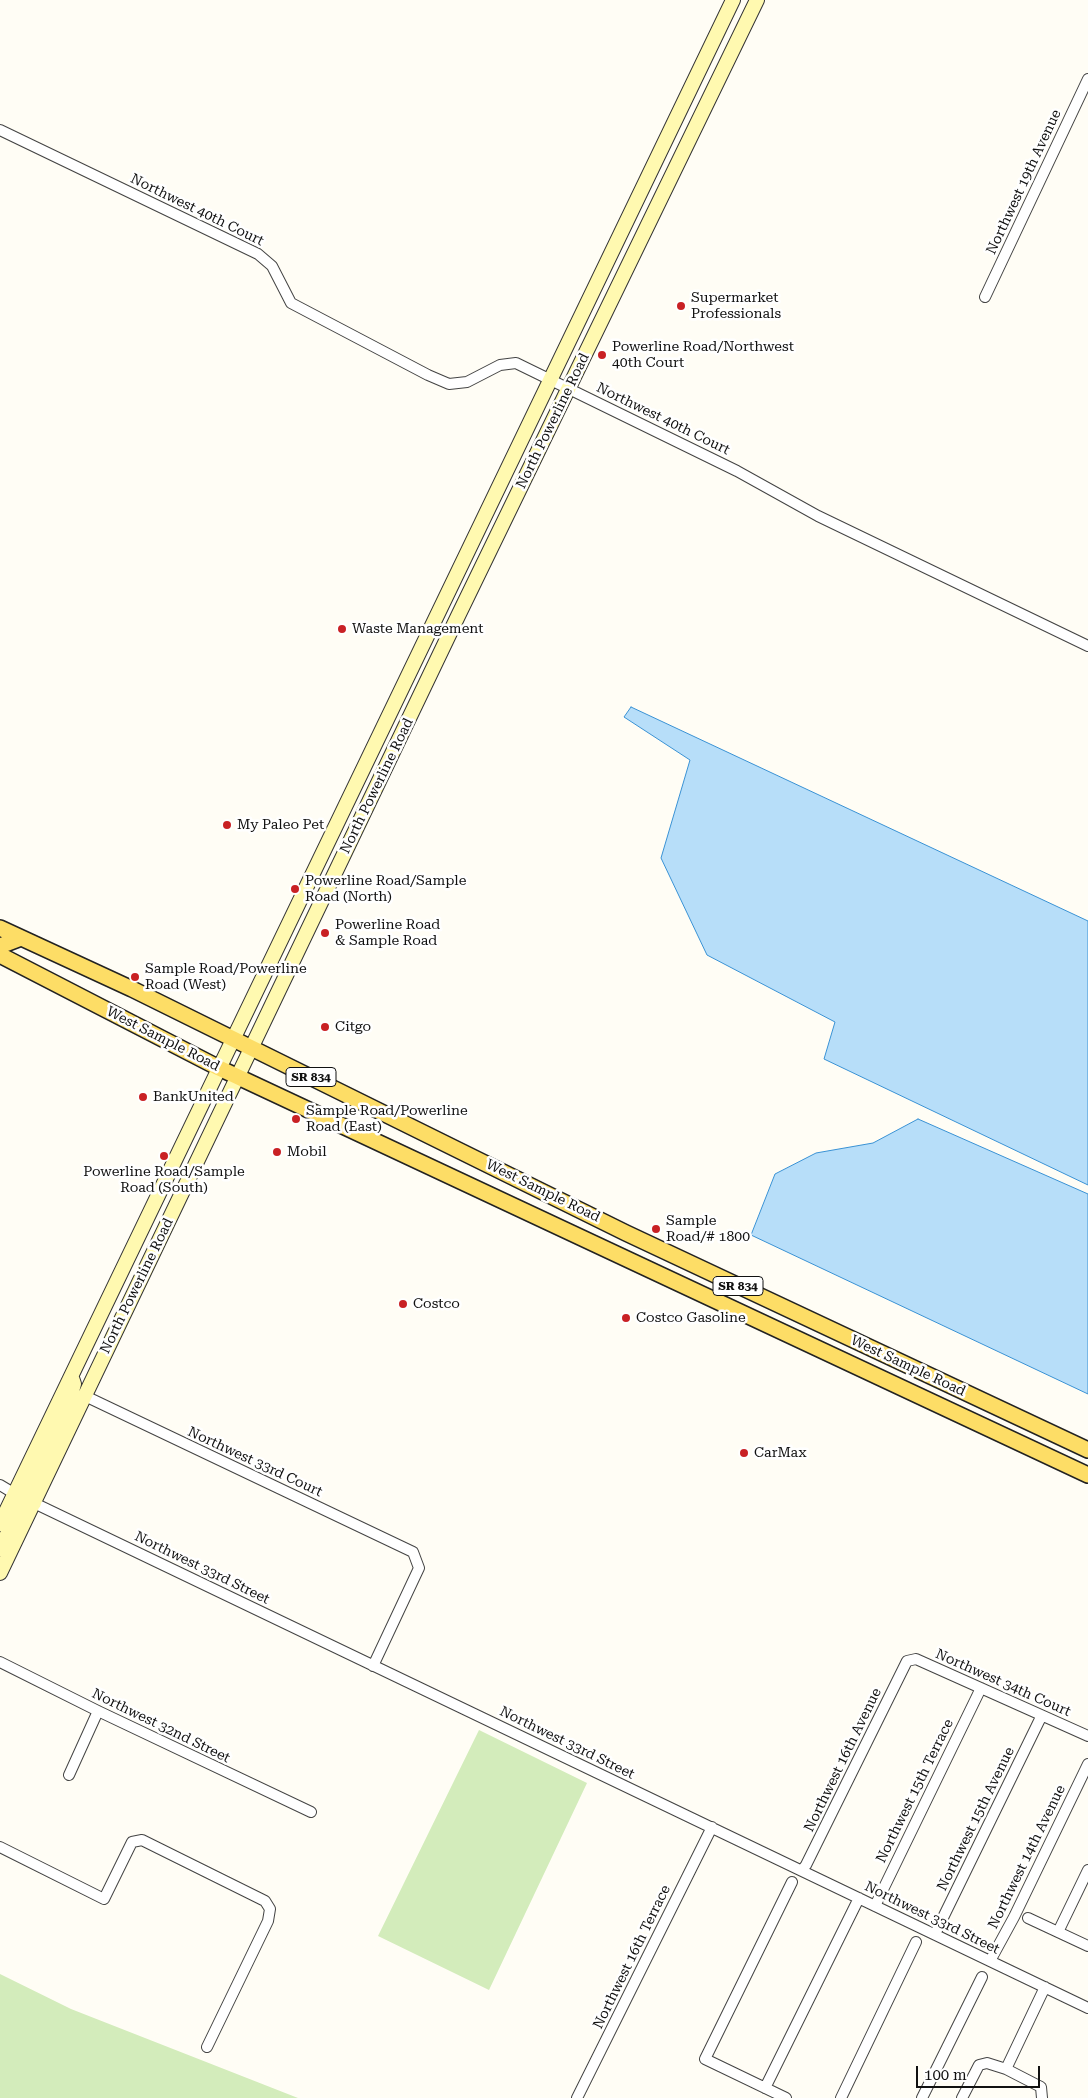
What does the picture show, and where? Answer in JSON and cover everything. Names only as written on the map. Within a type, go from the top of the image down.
[{"type":"main road","name":"North Powerline Road","points":[[0,1524],[733,0]]},
{"type":"main road","name":"North Powerline Road","points":[[0,1573],[442,650],[757,0]]},
{"type":"main road","points":[[704,61],[704,79],[710,97]]},
{"type":"main road","points":[[442,650],[440,625],[436,618],[450,614],[465,603]]},
{"type":"main road","points":[[339,816],[341,835],[348,848]]},
{"type":"main road","name":"West Sample Road","points":[[0,928],[132,989],[626,1232],[1088,1450]]},
{"type":"main road","points":[[0,946],[21,938]]},
{"type":"main road","points":[[4,957],[49,952]]},
{"type":"main road","name":"West Sample Road","points":[[4,957],[219,1068],[1088,1475]]},
{"type":"main road","points":[[126,1260],[131,1272],[133,1295]]},
{"type":"main road","points":[[34,1503],[29,1496],[31,1478],[69,1402],[74,1384],[71,1374]]},
{"type":"main road","points":[[0,1549],[19,1509],[20,1502],[15,1494]]},
{"type":"street","name":"Northwest 19th Avenue","points":[[985,297],[1088,79]]},
{"type":"street","name":"Northwest 40th Court","points":[[0,130],[258,254],[272,266],[291,303],[428,375],[449,384],[467,382],[500,365],[516,363],[737,471],[818,516],[1088,646]]},
{"type":"street","name":"Northwest 33rd Court","points":[[85,1396],[413,1552],[418,1568],[373,1666]]},
{"type":"street","points":[[0,1485],[15,1494]]},
{"type":"street","name":"Northwest 33rd Street","points":[[34,1503],[1088,2008]]},
{"type":"street","name":"Northwest 34th Court","points":[[907,1661],[916,1660],[1041,1717],[1088,1736]]},
{"type":"street","name":"Northwest 16th Avenue","points":[[802,1870],[907,1661]]},
{"type":"street","name":"Northwest 32nd Street","points":[[0,1662],[98,1711],[311,1812]]},
{"type":"street","name":"Northwest 15th Terrace","points":[[875,1906],[981,1688]]},
{"type":"street","points":[[69,1775],[98,1711]]},
{"type":"street","name":"Northwest 15th Avenue","points":[[935,1934],[1041,1717]]},
{"type":"street","name":"Northwest 14th Avenue","points":[[990,1961],[1014,1917],[1088,1764]]},
{"type":"street","name":"Northwest 16th Terrace","points":[[578,2098],[712,1827]]},
{"type":"street","points":[[0,1847],[104,1899],[132,1842],[142,1840],[266,1900],[270,1909],[268,1921],[207,2047]]},
{"type":"street","points":[[1058,1932],[1088,1870]]},
{"type":"street","points":[[786,2098],[705,2059],[792,1882]]},
{"type":"street","points":[[765,2088],[859,1898]]},
{"type":"street","points":[[1028,1918],[1088,1946]]},
{"type":"street","points":[[841,2098],[916,1942]]},
{"type":"street","points":[[922,2098],[982,1977]]},
{"type":"street","points":[[1006,2069],[1045,1987]]},
{"type":"street","points":[[963,2098],[979,2065],[987,2063],[1006,2069],[1041,2087],[1042,2098]]},
{"type":"green space","points":[[479,1730],[587,1783],[489,1990],[378,1936]]},
{"type":"green space","points":[[0,1974],[71,2009],[298,2098],[0,2098]]},
{"type":"water","points":[[631,707],[1088,921],[1088,1185],[824,1059],[835,1022],[707,955],[661,858],[690,760],[624,717]]},
{"type":"water","points":[[918,1119],[1088,1194],[1088,1394],[751,1235],[775,1174],[816,1153],[873,1143]]},
{"type":"place","name":"Supermarket Professionals","points":[[681,306]]},
{"type":"place","name":"Powerline Road/Northwest 40th Court","points":[[602,355]]},
{"type":"place","name":"Waste Management","points":[[342,629]]},
{"type":"place","name":"My Paleo Pet","points":[[227,825]]},
{"type":"place","name":"Powerline Road/Sample Road (North)","points":[[295,889]]},
{"type":"place","name":"Powerline Road & Sample Road","points":[[325,933]]},
{"type":"place","name":"Sample Road/Powerline Road (West)","points":[[135,977]]},
{"type":"place","name":"Citgo","points":[[325,1027]]},
{"type":"place","name":"BankUnited","points":[[143,1097]]},
{"type":"place","name":"Sample Road/Powerline Road (East)","points":[[296,1119]]},
{"type":"place","name":"Mobil","points":[[277,1152]]},
{"type":"place","name":"Powerline Road/Sample Road (South)","points":[[164,1156]]},
{"type":"place","name":"Sample Road/# 1800","points":[[656,1229]]},
{"type":"place","name":"Costco","points":[[403,1304]]},
{"type":"place","name":"Costco Gasoline","points":[[626,1318]]},
{"type":"place","name":"CarMax","points":[[744,1453]]}]
